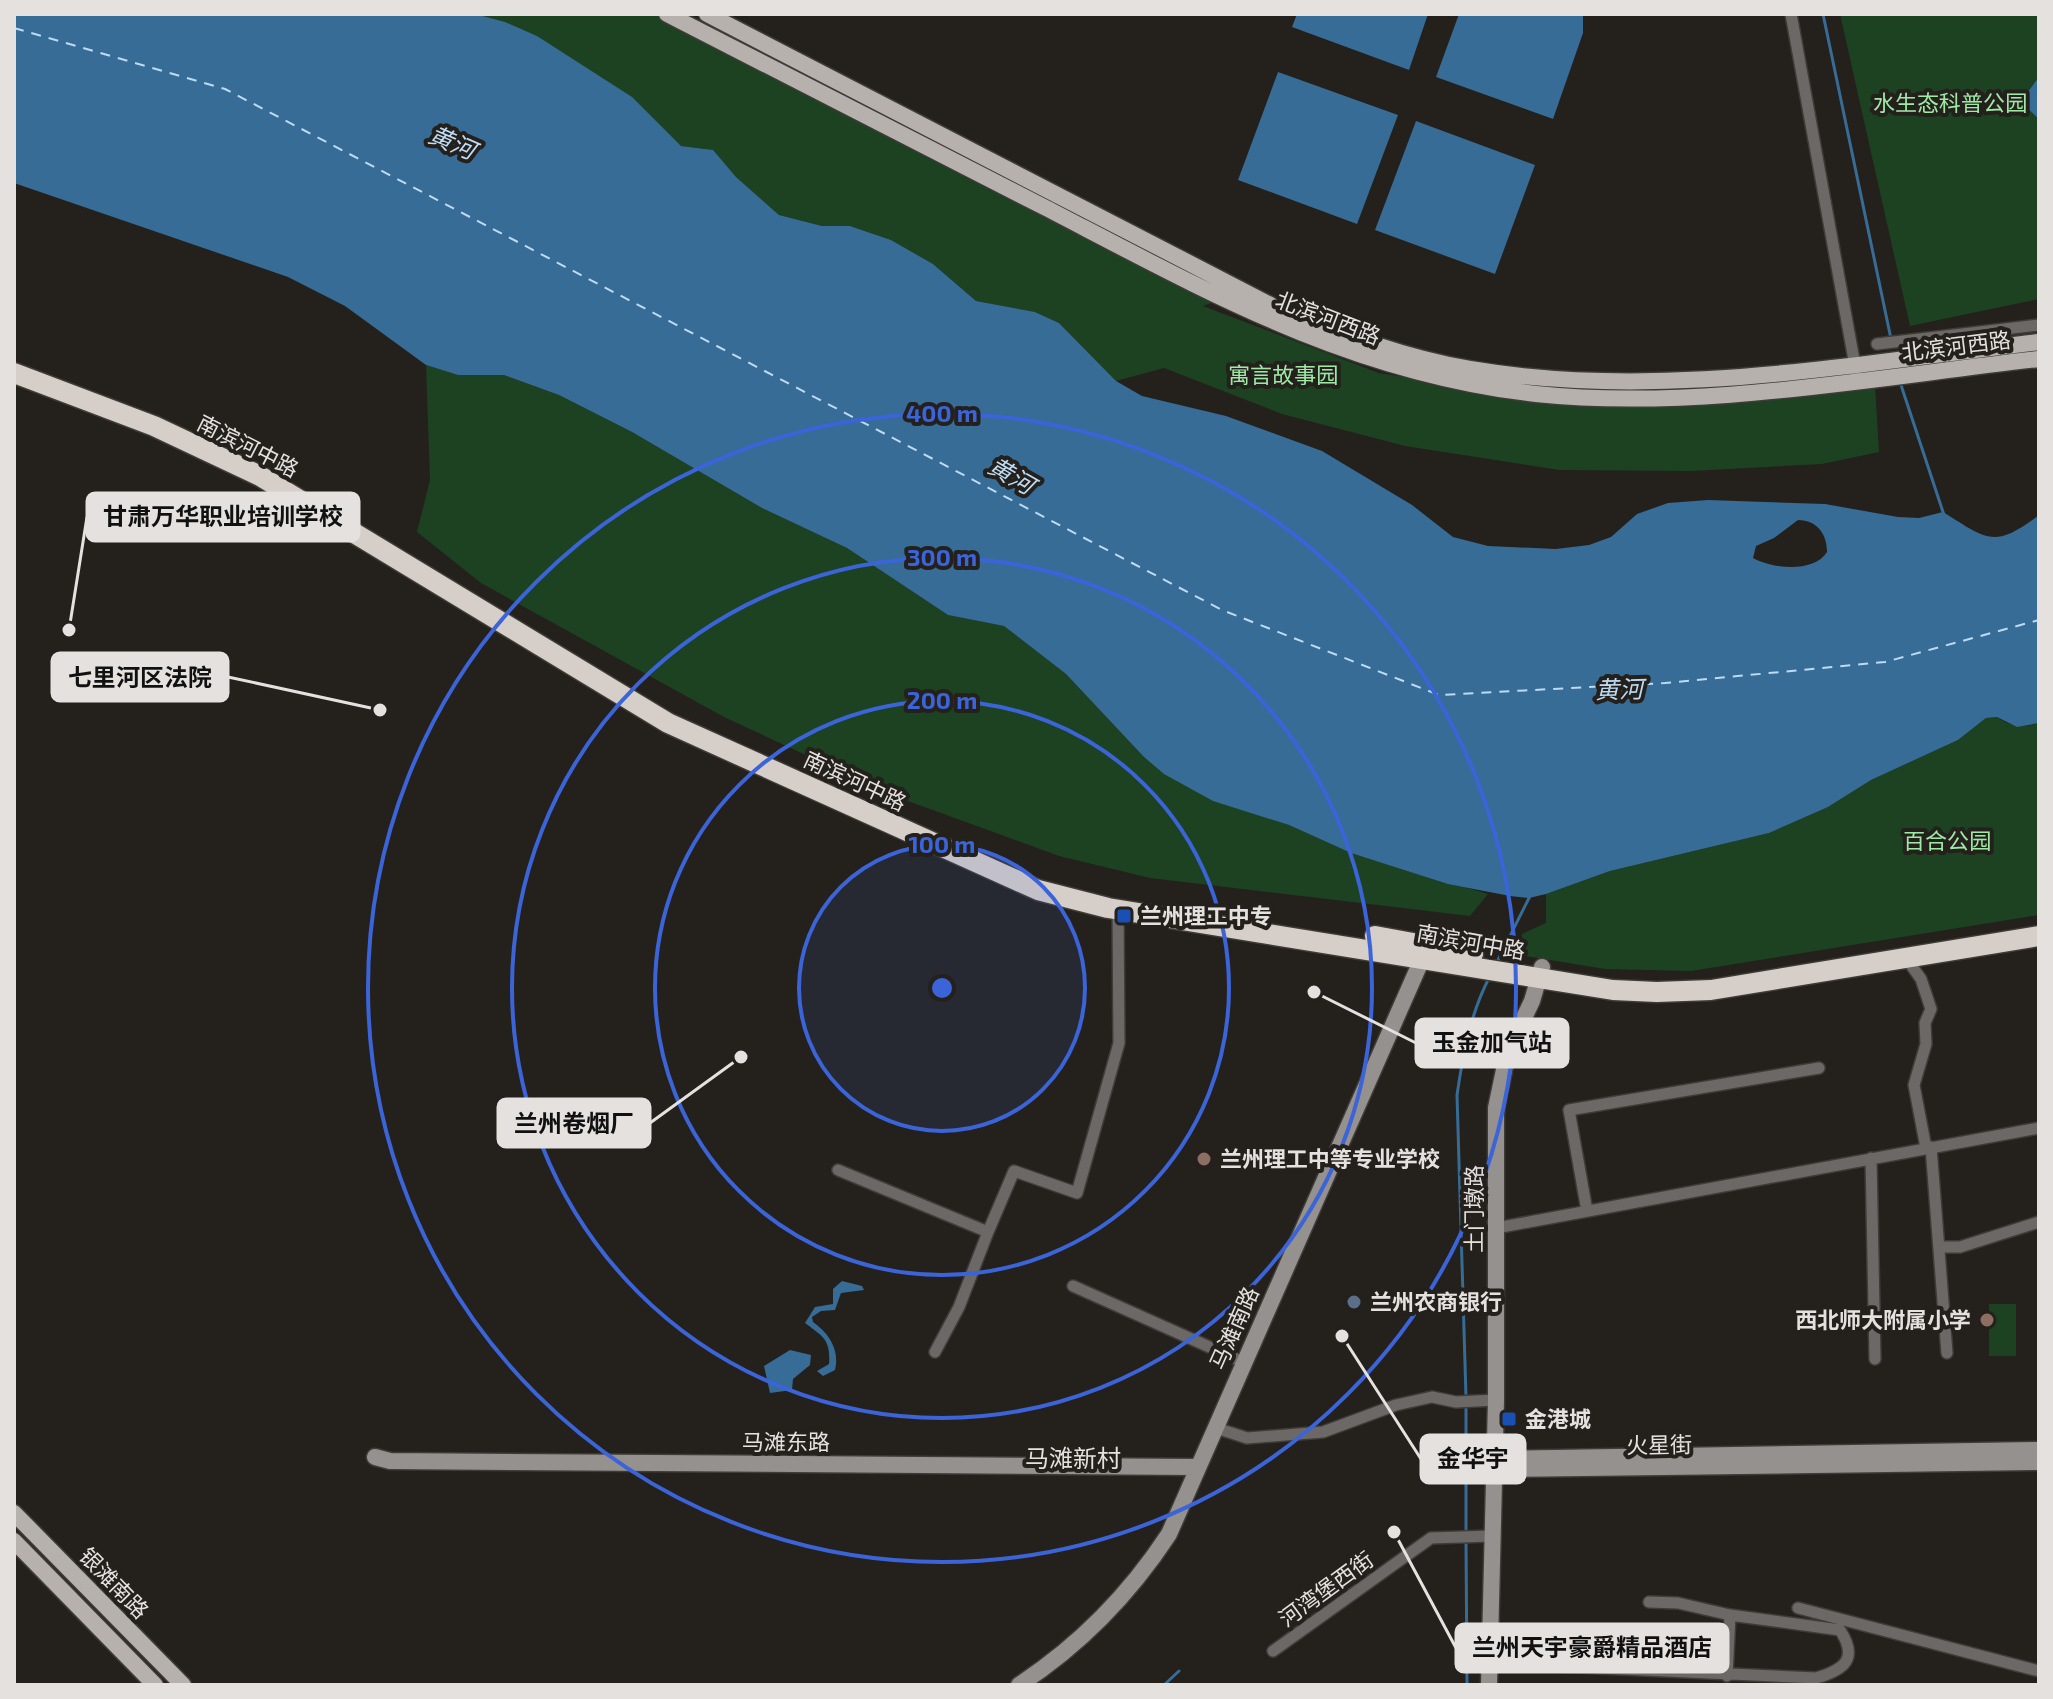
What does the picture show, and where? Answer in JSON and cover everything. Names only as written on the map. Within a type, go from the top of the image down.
[{"type":"highway","name":"南滨河中路","points":[[14,362],[156,416],[267,469],[675,711],[1042,878],[1111,895],[1540,972],[1613,990],[1711,990],[2039,936]]},
{"type":"highway","name":"南滨河中路","points":[[14,373],[154,426],[260,476],[668,723],[1038,890],[1118,910],[1425,952]]},
{"type":"highway","name":"南滨河中路","points":[[1540,972],[1615,977],[1710,977],[2039,922]]},
{"type":"main road","name":"北滨河西路","points":[[667,14],[1221,299],[1327,346],[1381,362],[1533,393],[1620,400],[1714,396],[2039,342]]},
{"type":"main road","name":"北滨河西路","points":[[707,14],[1278,309],[1361,341],[1468,369],[1593,383],[1690,382],[1856,372]]},
{"type":"main road","name":"北滨河西路","points":[[1906,366],[2039,359]]},
{"type":"main road","name":"银滩南路","points":[[14,1513],[183,1685]]},
{"type":"main road","name":"银滩南路","points":[[14,1541],[155,1685]]},
{"type":"street","points":[[1791,14],[1856,372]]},
{"type":"street","points":[[1877,344],[2039,325]]},
{"type":"street","points":[[935,1352],[959,1307],[1014,1171],[1077,1193],[1119,1043],[1118,910]]},
{"type":"street","name":"马滩南路","points":[[1019,1685],[1076,1643],[1138,1580],[1169,1534],[1425,952]]},
{"type":"street","points":[[1906,958],[1921,979],[1931,1009],[1925,1023],[1926,1044],[1914,1085],[1929,1147],[1947,1353]]},
{"type":"street","name":"土门墩路","points":[[1489,1685],[1483,1536],[1493,1459],[1496,1400],[1496,1108],[1508,1051],[1540,972]]},
{"type":"street","points":[[1587,1211],[1569,1110],[1819,1068]]},
{"type":"street","points":[[1496,1228],[2039,1128]]},
{"type":"street","points":[[1871,1158],[1875,1359]]},
{"type":"street","points":[[838,1170],[988,1232]]},
{"type":"street","points":[[1939,1247],[1960,1247],[2039,1222]]},
{"type":"street","points":[[1073,1286],[1243,1362]]},
{"type":"street","points":[[1216,1428],[1247,1438],[1323,1432],[1396,1405],[1432,1397],[1456,1402],[1496,1400]]},
{"type":"street","name":"火星街","points":[[1493,1459],[2039,1450]]},
{"type":"street","name":"马滩东路","points":[[375,1457],[390,1461],[1197,1467]]},
{"type":"street","name":"火星街","points":[[1493,1459],[1511,1469],[2039,1462]]},
{"type":"street","name":"河湾堡西街","points":[[1273,1651],[1431,1538],[1483,1536]]},
{"type":"street","points":[[1489,1663],[1816,1678],[1840,1672],[1848,1659],[1846,1640],[1840,1630],[1730,1615],[1678,1603],[1649,1602]]},
{"type":"street","points":[[1798,1608],[2039,1671]]},
{"type":"street","points":[[1727,1676],[1730,1615]]},
{"type":"green space","name":"寓言故事园","points":[[475,14],[667,14],[1221,299],[1203,306],[1379,373],[1594,407],[1741,400],[1875,385],[1879,452],[1822,464],[1692,471],[1559,470],[1405,446],[1282,414],[1164,368],[1116,381],[1059,323],[1035,312],[976,301],[933,264],[891,240],[850,226],[822,226],[779,215],[736,177],[712,150],[681,146],[537,36]]},
{"type":"green space","name":"水生态科普公园","points":[[1840,14],[2039,14],[2039,299],[1910,326]]},
{"type":"green space","points":[[426,365],[458,375],[504,375],[559,395],[632,432],[762,508],[847,548],[948,615],[1004,626],[1066,674],[1143,756],[1213,800],[1289,825],[1351,853],[1488,894],[1470,916],[1150,878],[1059,856],[894,796],[724,717],[481,583],[417,532],[430,480]]},
{"type":"green space","name":"百合公园","points":[[1997,717],[2017,726],[2039,723],[2039,915],[1691,971],[1605,969],[1520,955],[1522,934],[1546,923],[1546,894],[1610,871],[1769,833],[1828,807],[1871,780],[1958,740],[1986,718]]},
{"type":"green space","points":[[1989,1304],[2016,1304],[2016,1356],[1989,1356]]},
{"type":"water","name":"黄河","points":[[14,14],[475,14],[505,22],[537,36],[632,97],[681,146],[713,150],[736,177],[779,215],[822,226],[850,226],[891,240],[933,264],[976,301],[1035,312],[1059,323],[1116,381],[1142,396],[1226,416],[1322,451],[1412,505],[1453,537],[1488,546],[1556,549],[1589,545],[1611,537],[1637,514],[1668,503],[1708,500],[1825,504],[1898,517],[1919,518],[1943,512],[1991,537],[2011,533],[2039,515],[2039,723],[2017,727],[1997,717],[1986,718],[1958,740],[1871,780],[1828,807],[1769,833],[1610,871],[1546,894],[1529,898],[1448,884],[1351,853],[1289,825],[1213,801],[1164,774],[1066,674],[1004,626],[948,615],[847,548],[762,508],[632,432],[559,395],[504,375],[458,375],[426,365],[345,306],[288,277],[14,183]],"holes":[[[1798,520],[1816,525],[1823,534],[1827,552],[1821,559],[1793,567],[1771,565],[1753,558],[1756,546],[1774,538]]]},
{"type":"water","points":[[1297,14],[1428,14],[1409,70],[1292,27]]},
{"type":"water","points":[[1459,14],[1583,14],[1583,33],[1553,119],[1436,77]]},
{"type":"water","points":[[1278,72],[1398,115],[1357,224],[1238,180]]},
{"type":"water","points":[[2039,77],[2039,119],[2025,106],[2027,93]]},
{"type":"water","points":[[1416,121],[1535,165],[1495,274],[1375,230]]},
{"type":"water","points":[[842,1281],[862,1286],[864,1290],[841,1293],[835,1310],[821,1311],[812,1317],[828,1337],[836,1356],[835,1370],[823,1376],[817,1371],[829,1364],[827,1343],[805,1323],[815,1307],[833,1304],[833,1289]]},
{"type":"water","points":[[790,1350],[811,1355],[810,1365],[793,1379],[792,1390],[770,1393],[764,1366]]},
{"type":"waterway","points":[[1823,14],[1891,339]]},
{"type":"waterway","points":[[1900,382],[1944,515]]},
{"type":"waterway","points":[[1496,964],[1530,896]]},
{"type":"waterway","points":[[1466,1397],[1457,1095],[1468,1035],[1489,978]]},
{"type":"waterway","points":[[1466,1405],[1466,1533]]},
{"type":"waterway","points":[[1466,1541],[1467,1685]]},
{"type":"waterway","points":[[1164,1685],[1179,1671]]},
{"type":"ferry route","points":[[14,28],[225,89],[1222,610],[1439,695],[1665,683],[1885,662],[2039,620]]},
{"type":"place","name":"甘肃万华职业培训学校","points":[[69,630]]},
{"type":"place","name":"七里河区法院","points":[[380,710]]},
{"type":"place","name":"兰州理工中专","points":[[1124,916]]},
{"type":"place","name":"玉金加气站","points":[[1314,992]]},
{"type":"place","name":"兰州卷烟厂","points":[[741,1057]]},
{"type":"place","name":"兰州理工中等专业学校","points":[[1204,1159]]},
{"type":"place","name":"兰州农商银行","points":[[1354,1302]]},
{"type":"place","name":"西北师大附属小学","points":[[1987,1320]]},
{"type":"place","name":"金华宇","points":[[1342,1336]]},
{"type":"place","name":"金港城","points":[[1509,1419]]},
{"type":"place","name":"兰州天宇豪爵精品酒店","points":[[1394,1532]]},
{"type":"district","name":"马滩新村","points":[[1073,1459]]}]
